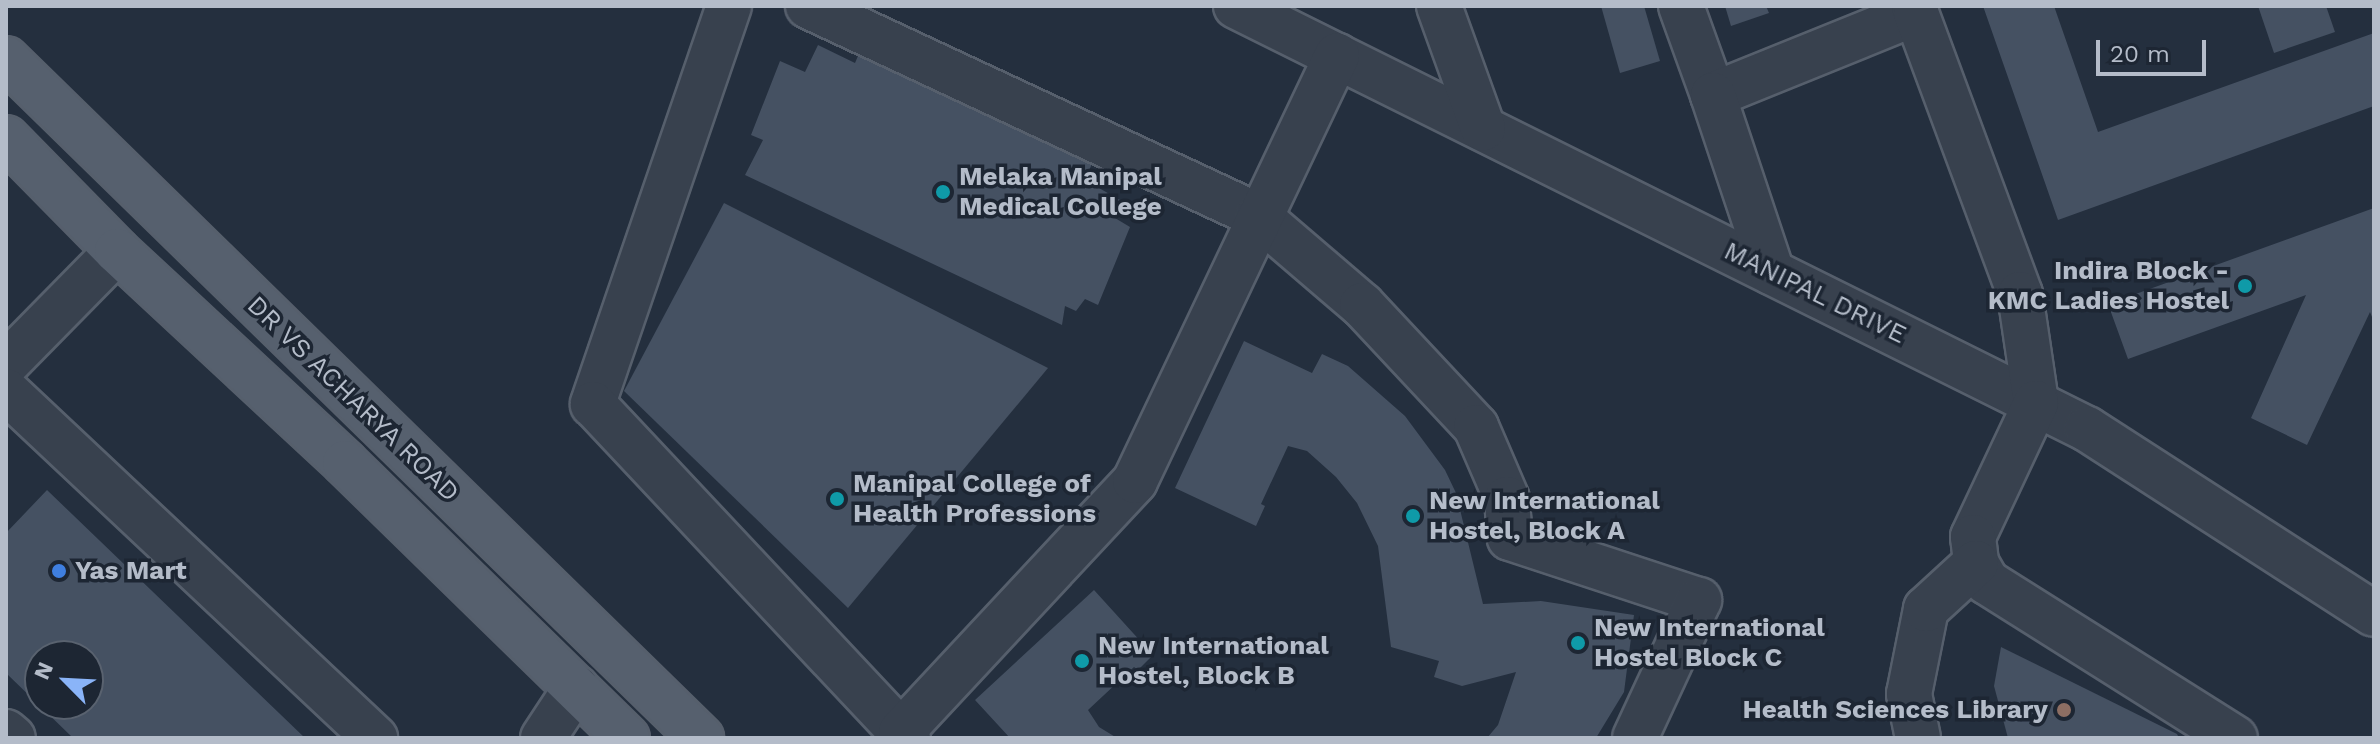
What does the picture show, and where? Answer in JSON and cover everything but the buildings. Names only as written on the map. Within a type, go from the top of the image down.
[{"type":"main road","name":"DR VS ACHARYA ROAD","points":[[6,59],[701,738]]},
{"type":"main road","name":"DR VS ACHARYA ROAD","points":[[6,138],[117,251],[345,463],[627,738]]},
{"type":"street","points":[[729,6],[593,404],[905,735],[1135,481],[1258,216],[1337,56]]},
{"type":"street","points":[[808,6],[1258,216],[1362,305],[1476,427],[1507,499],[1510,538],[1699,600],[1635,738]]},
{"type":"street","name":"MANIPAL DRIVE","points":[[1236,6],[2087,429],[2374,614]]},
{"type":"street","points":[[1439,6],[1483,128]]},
{"type":"street","points":[[1681,6],[1772,272]]},
{"type":"street","points":[[1713,95],[1915,10],[2020,294],[2036,403],[1973,537],[1976,563],[1987,582],[2235,738]]},
{"type":"street","points":[[6,364],[117,251]]},
{"type":"street","points":[[6,391],[375,738]]},
{"type":"street","points":[[1918,738],[1909,694],[1926,609],[1976,563]]},
{"type":"street","points":[[543,738],[576,688]]},
{"type":"street","points":[[6,732],[13,738]]},
{"type":"place","name":"Melaka Manipal Medical College","points":[[943,192]]},
{"type":"place","name":"Indira Block - KMC Ladies Hostel","points":[[2245,286]]},
{"type":"place","name":"Manipal College of Health Professions","points":[[837,499]]},
{"type":"place","name":"New International Hostel, Block A","points":[[1413,516]]},
{"type":"place","name":"Yas Mart","points":[[59,571]]},
{"type":"place","name":"New International Hostel Block C","points":[[1578,643]]},
{"type":"place","name":"New International Hostel, Block B","points":[[1082,661]]},
{"type":"place","name":"Health Sciences Library","points":[[2064,710]]}]
